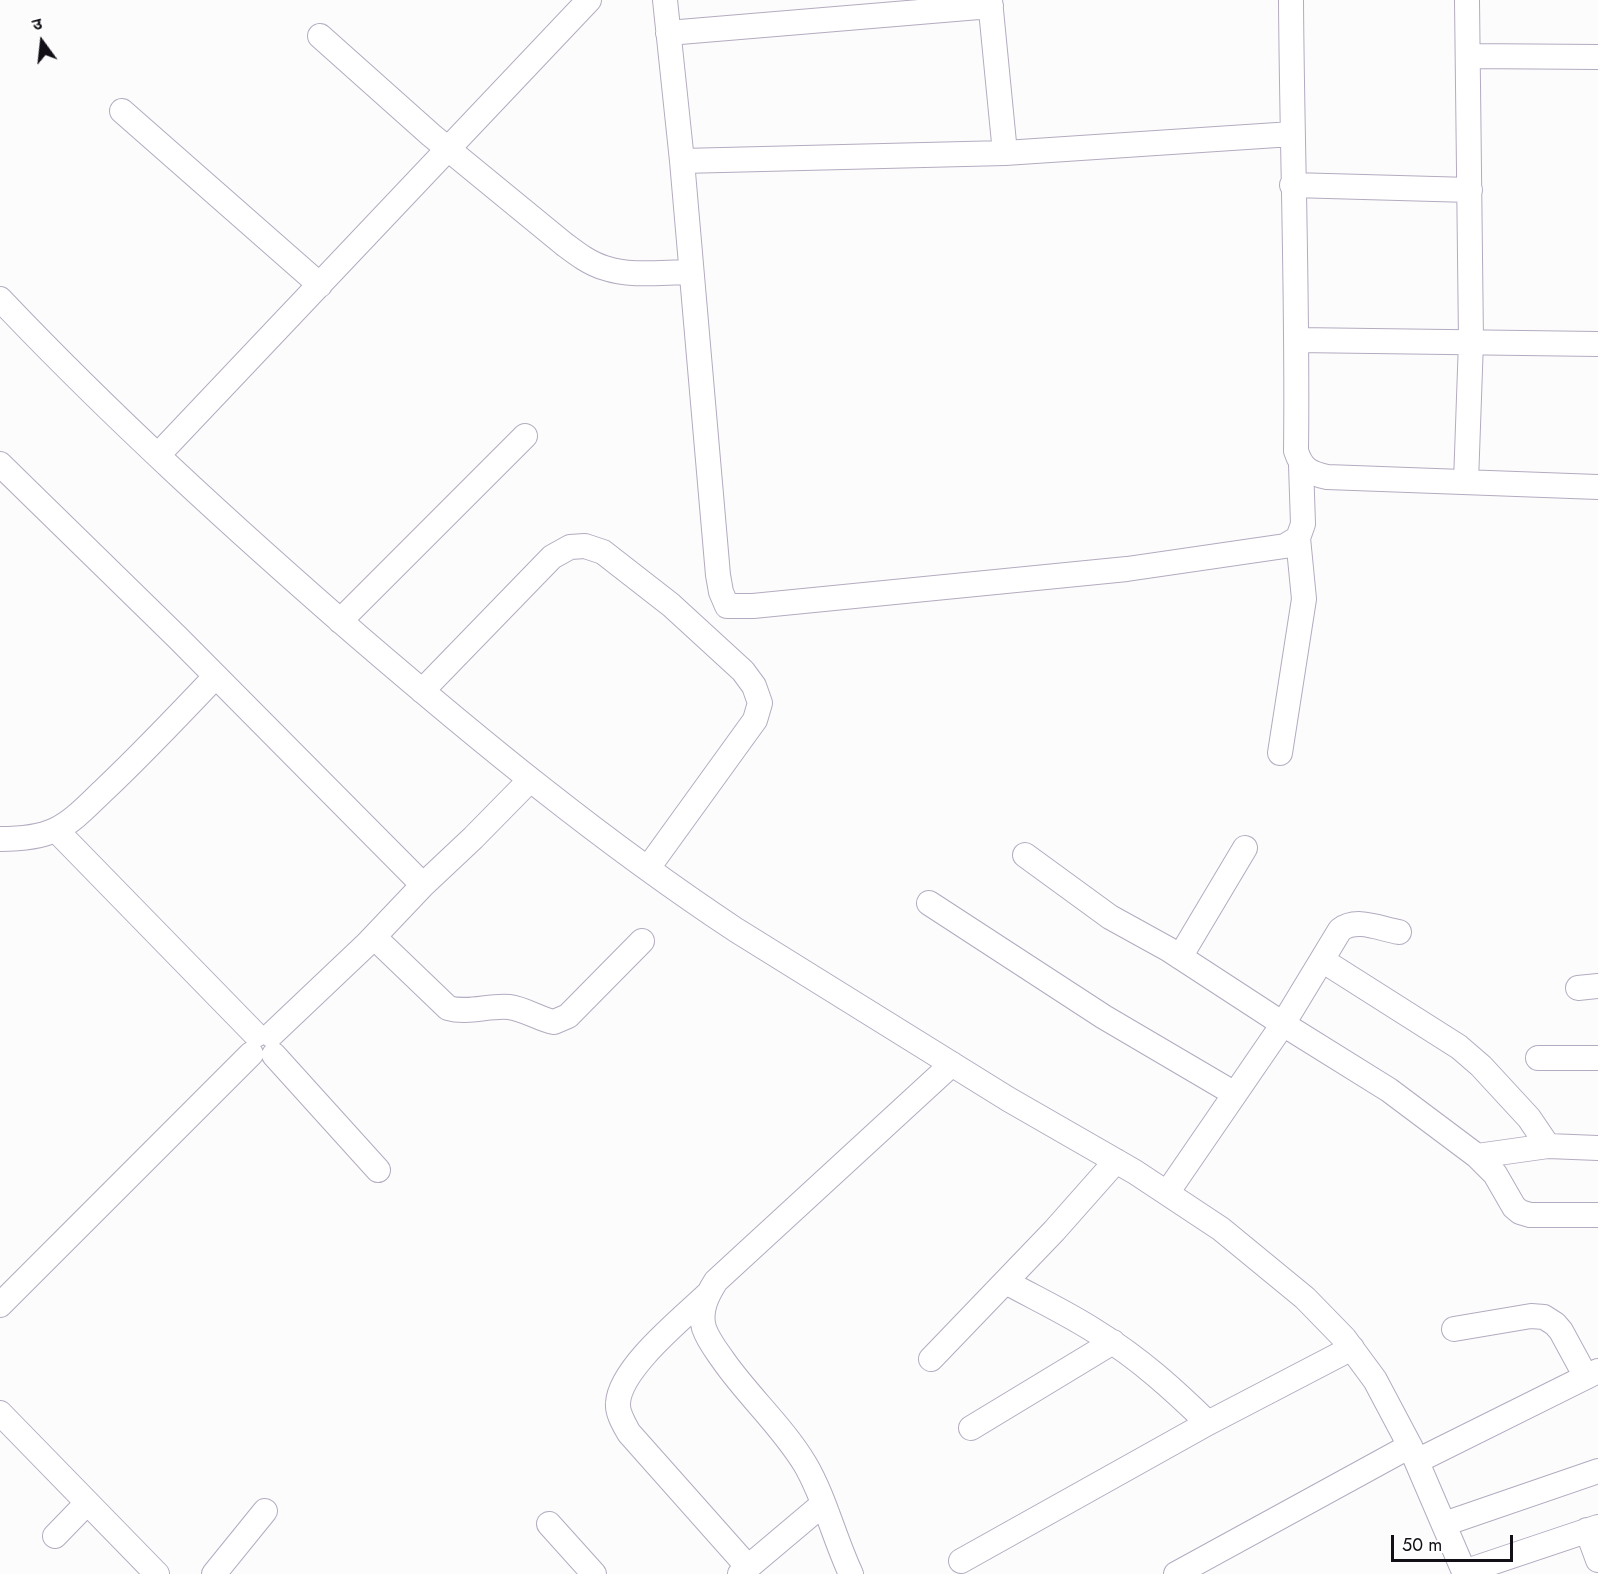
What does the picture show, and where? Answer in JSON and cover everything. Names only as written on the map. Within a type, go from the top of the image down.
[{"type":"street","points":[[158,455],[589,0]]},
{"type":"street","points":[[664,0],[682,161],[718,575],[721,592],[727,606]]},
{"type":"street","points":[[1280,753],[1304,599],[1298,538],[1303,524],[1301,465],[1296,451],[1297,340],[1290,0]]},
{"type":"street","points":[[1466,482],[1471,342],[1467,0]]},
{"type":"street","points":[[668,33],[991,3],[1005,153]]},
{"type":"street","points":[[320,36],[448,150],[584,258],[605,268],[619,271],[690,272]]},
{"type":"street","points":[[1468,56],[1598,57]]},
{"type":"street","points":[[122,111],[320,285]]},
{"type":"street","points":[[682,161],[1005,153],[1292,134]]},
{"type":"street","points":[[1293,184],[1470,190]]},
{"type":"street","points":[[0,299],[108,408],[284,572],[423,692],[531,780],[648,868],[736,930],[1008,1099],[1167,1193],[1221,1229],[1305,1298],[1352,1348],[1375,1380],[1414,1453],[1465,1573],[1593,1528],[1598,1560]]},
{"type":"street","points":[[1297,340],[1598,344]]},
{"type":"street","points":[[340,621],[525,436]]},
{"type":"street","points":[[0,464],[423,885]]},
{"type":"street","points":[[1301,465],[1313,474],[1327,477],[1598,487]]},
{"type":"street","points":[[696,628],[727,606],[753,606],[1126,569],[1285,546],[1298,538]]},
{"type":"street","points":[[423,692],[552,557],[570,548],[585,546],[603,552],[671,605],[743,671],[754,686],[760,703],[755,720],[648,868]]},
{"type":"street","points":[[0,839],[28,838],[56,830],[88,806],[215,676]]},
{"type":"street","points":[[0,1305],[531,780]]},
{"type":"street","points":[[56,830],[263,1045],[378,1170]]},
{"type":"street","points":[[1180,957],[1245,848]]},
{"type":"street","points":[[1025,855],[1110,916],[1180,957],[1389,1090],[1477,1156],[1495,1174],[1514,1207],[1520,1212],[1530,1215],[1598,1215]]},
{"type":"street","points":[[929,903],[1104,1017],[1235,1094]]},
{"type":"street","points":[[1167,1193],[1282,1024],[1340,930],[1351,923],[1399,932]]},
{"type":"street","points":[[374,937],[448,1008],[464,1011],[488,1007],[513,1008],[554,1022],[568,1016],[642,941]]},
{"type":"street","points":[[1322,960],[1459,1047],[1481,1066],[1521,1109],[1548,1146]]},
{"type":"street","points":[[1538,1058],[1598,1058]]},
{"type":"street","points":[[823,1504],[744,1571],[629,1433],[622,1420],[618,1403],[624,1383],[637,1364],[708,1294],[716,1281],[952,1064]]},
{"type":"street","points":[[1477,1156],[1548,1146],[1598,1148]]},
{"type":"street","points":[[931,1359],[1054,1231],[1116,1161]]},
{"type":"street","points":[[1006,1282],[1113,1342],[1180,1395],[1208,1423]]},
{"type":"street","points":[[708,1294],[703,1310],[704,1328],[711,1343],[805,1464],[851,1574]]},
{"type":"street","points":[[1176,1574],[1414,1453],[1592,1374],[1561,1331],[1544,1317],[1530,1316],[1454,1329]]},
{"type":"street","points":[[972,1428],[1113,1342]]},
{"type":"street","points":[[961,1561],[1208,1423],[1352,1348]]},
{"type":"street","points":[[0,1413],[158,1574]]},
{"type":"street","points":[[1444,1524],[1598,1471]]},
{"type":"street","points":[[55,1536],[87,1503]]},
{"type":"street","points":[[214,1574],[265,1510]]},
{"type":"street","points":[[549,1524],[594,1574]]}]
